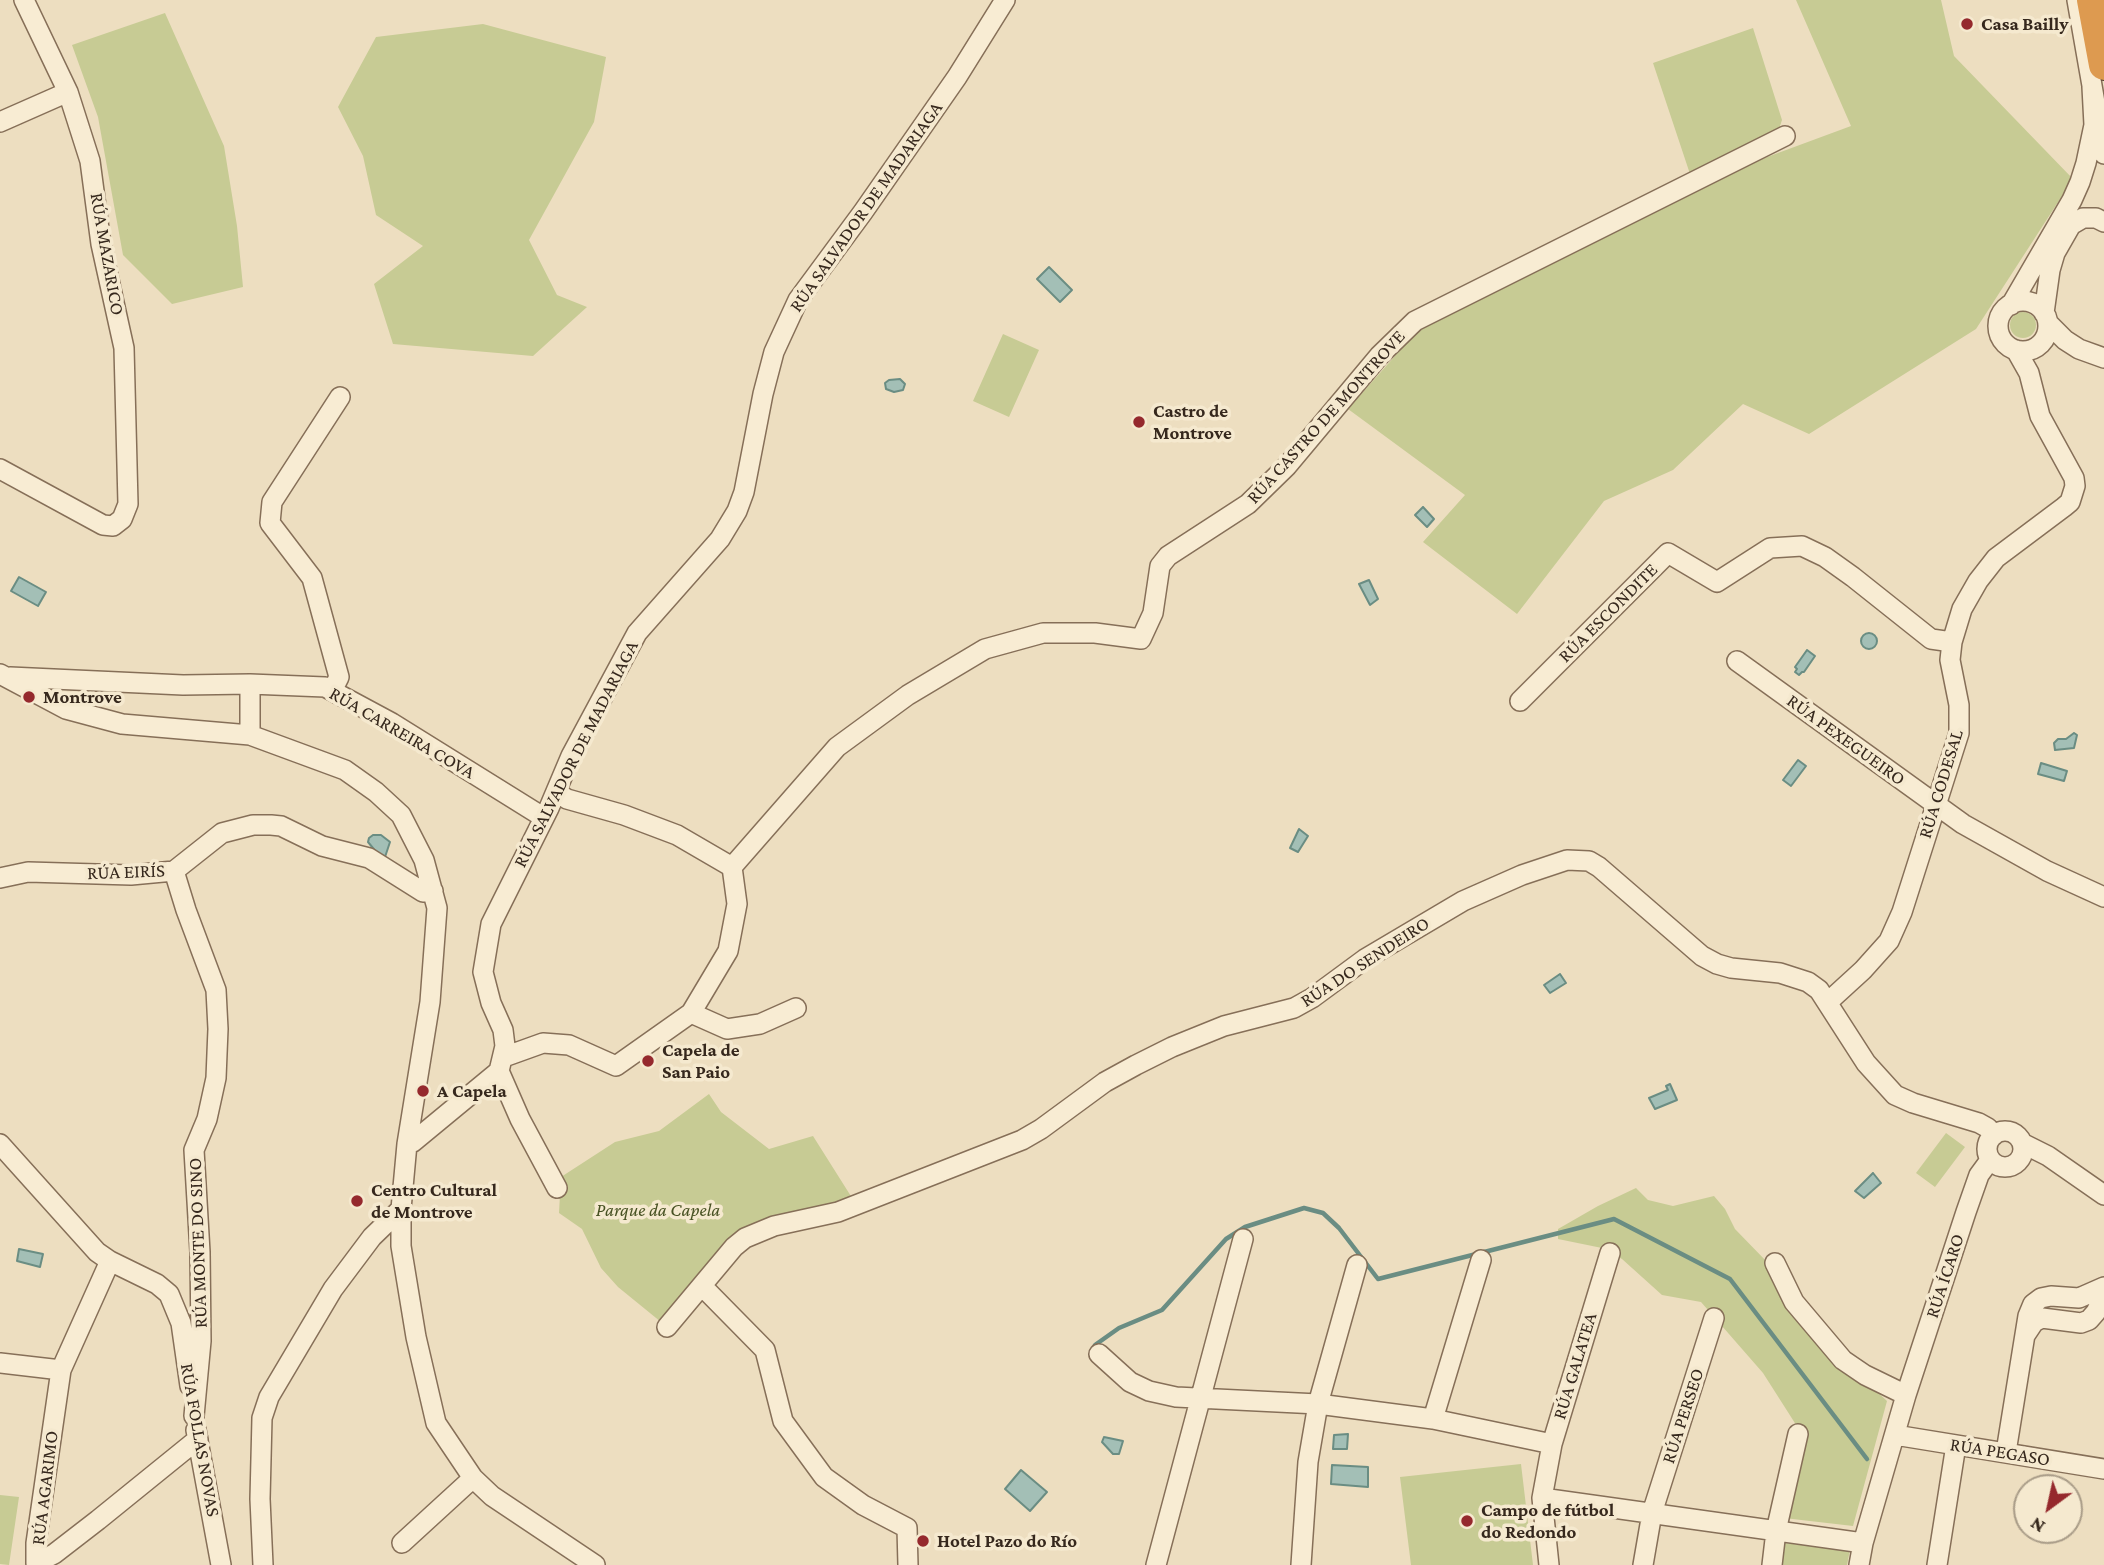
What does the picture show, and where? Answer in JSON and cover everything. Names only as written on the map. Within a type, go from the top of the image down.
[{"type":"highway","points":[[2092,0],[2098,76]]},
{"type":"street","name":"RÚA MAZARICO","points":[[0,470],[103,525],[113,526],[121,519],[128,504],[124,348],[102,244],[90,161],[68,92],[24,0]]},
{"type":"street","name":"RÚA SALVADOR DE MADARIAGA","points":[[557,1188],[520,1119],[501,1064],[505,1046],[503,1030],[491,1003],[483,972],[491,924],[571,756],[637,633],[720,539],[737,511],[744,492],[774,352],[797,300],[863,212],[957,77],[1005,0]]},
{"type":"street","points":[[2077,0],[2098,76],[2104,154]]},
{"type":"street","points":[[2098,76],[2094,125],[2080,182],[2011,305],[2001,316],[1999,330],[2005,342],[2098,356]]},
{"type":"street","points":[[0,122],[68,92]]},
{"type":"street","name":"RÚA CASTRO DE MONTROVE","points":[[732,867],[837,747],[908,695],[985,649],[1043,633],[1095,633],[1141,639],[1153,613],[1160,566],[1168,556],[1248,505],[1287,466],[1379,356],[1415,321],[1785,136]]},
{"type":"street","points":[[2033,348],[2046,338],[2050,270],[2055,253],[2071,225],[2083,218],[2096,218],[2104,222]]},
{"type":"street","points":[[2011,305],[2032,303],[2065,340],[2098,356]]},
{"type":"street","name":"RÚA CODESAL","points":[[1828,1002],[1863,970],[1889,941],[1902,912],[1956,742],[1960,721],[1950,660],[1952,642],[1962,609],[1996,558],[2064,507],[2072,495],[2074,478],[2040,416],[2033,385],[2033,348]]},
{"type":"street","points":[[332,691],[339,677],[312,578],[270,523],[272,502],[340,397]]},
{"type":"street","name":"RÚA ESCONDITE","points":[[1520,701],[1668,553],[1717,582],[1770,548],[1802,546],[1844,570],[1931,639],[1952,642]]},
{"type":"street","name":"RÚA PEXEGUEIRO","points":[[1737,661],[1935,805],[1990,840],[2047,871],[2104,897]]},
{"type":"street","points":[[3,676],[66,709],[122,724],[250,736],[345,770],[376,792],[401,816],[424,860],[437,908],[430,1002],[407,1144],[401,1209],[401,1246],[416,1337],[436,1423],[472,1478],[492,1496],[595,1565]]},
{"type":"street","name":"RÚA CARREIRA COVA","points":[[3,676],[183,685],[325,687],[392,723],[543,817]]},
{"type":"street","points":[[250,684],[250,736]]},
{"type":"street","points":[[407,1144],[413,1142],[501,1064],[543,1043],[569,1045],[616,1066],[691,1013],[728,951],[737,904],[732,867],[677,835],[624,815],[567,799],[556,792]]},
{"type":"street","name":"RÚA EIRÍS","points":[[0,878],[28,872],[131,875],[174,871],[222,833],[253,825],[281,826],[322,846],[369,858],[423,892],[433,891]]},
{"type":"street","name":"RÚA DO SENDEIRO","points":[[667,1327],[734,1247],[745,1238],[774,1226],[838,1212],[1023,1140],[1105,1082],[1136,1065],[1224,1026],[1294,1008],[1366,959],[1463,901],[1522,875],[1567,860],[1589,860],[1600,867],[1702,956],[1731,968],[1794,976],[1819,989],[1866,1063],[1881,1083],[1895,1095],[1979,1123],[1988,1128],[1993,1136],[2003,1131],[2019,1138],[2021,1152],[2010,1167],[1999,1167],[1990,1160]]},
{"type":"street","name":"RÚA MONTE DO SINO","points":[[174,871],[216,990],[218,1029],[216,1078],[207,1119],[194,1150],[200,1252],[201,1341],[194,1416]]},
{"type":"street","points":[[691,1013],[727,1029],[760,1024],[796,1008]]},
{"type":"street","points":[[1990,1160],[1986,1150],[1993,1136]]},
{"type":"street","name":"RÚA FOLLAS NOVAS","points":[[0,1144],[97,1252],[157,1284],[169,1294],[181,1323],[194,1416],[222,1565]]},
{"type":"street","name":"RÚA DO SENDEIRO","points":[[2021,1152],[2048,1156],[2104,1195]]},
{"type":"street","name":"RÚA ÍCARO","points":[[1859,1565],[1906,1395],[1979,1175],[1990,1160]]},
{"type":"street","points":[[263,1565],[260,1499],[262,1418],[269,1397],[333,1289],[372,1237],[401,1209]]},
{"type":"street","points":[[1156,1565],[1243,1239]]},
{"type":"street","name":"RÚA GALATEA","points":[[1099,1354],[1130,1382],[1149,1391],[1202,1399],[1318,1404],[1433,1419],[1552,1444],[1610,1253]]},
{"type":"street","points":[[1433,1419],[1481,1260]]},
{"type":"street","name":"RÚA AGARIMO","points":[[35,1564],[61,1370],[110,1261]]},
{"type":"street","points":[[1775,1263],[1794,1302],[1843,1360],[1865,1375],[1906,1395]]},
{"type":"street","points":[[1301,1565],[1308,1462],[1318,1404],[1357,1265]]},
{"type":"street","points":[[702,1286],[765,1350],[783,1420],[824,1477],[863,1505],[907,1528],[908,1565]]},
{"type":"street","points":[[2006,1452],[2028,1316],[2033,1304],[2040,1298],[2051,1296],[2079,1298],[2104,1287]]},
{"type":"street","points":[[2026,1334],[2034,1322],[2042,1318],[2081,1323],[2088,1320],[2104,1295]]},
{"type":"street","name":"RÚA PERSEO","points":[[1643,1565],[1652,1513],[1714,1318]]},
{"type":"street","points":[[0,1363],[61,1370]]},
{"type":"street","points":[[1772,1565],[1776,1531],[1798,1434]]},
{"type":"street","name":"RÚA PEGASO","points":[[1895,1435],[2104,1469]]},
{"type":"street","name":"RÚA AGARIMO","points":[[35,1564],[54,1554],[98,1520],[198,1438]]},
{"type":"street","points":[[1549,1565],[1542,1498],[1552,1444]]},
{"type":"street","points":[[1937,1565],[1956,1445]]},
{"type":"street","points":[[402,1543],[472,1478]]},
{"type":"street","points":[[1542,1498],[1863,1543]]},
{"type":"green space","points":[[1796,0],[1941,0],[1954,56],[2073,179],[1976,329],[1809,434],[1743,404],[1673,470],[1604,501],[1517,614],[1423,542],[1465,495],[1348,409],[1418,330],[1732,170],[1851,126]]},
{"type":"green space","points":[[165,13],[224,146],[237,226],[243,287],[172,304],[123,255],[98,117],[72,45]]},
{"type":"green space","points":[[483,24],[606,57],[594,122],[529,240],[557,295],[587,307],[533,356],[393,344],[374,284],[423,246],[376,215],[363,156],[338,107],[376,37]]},
{"type":"green space","points":[[1753,28],[1782,120],[1776,138],[1691,177],[1653,63]]},
{"type":"green space","points":[[2023,312],[2032,316],[2036,325],[2032,334],[2023,338],[2014,334],[2010,325],[2014,316]]},
{"type":"green space","points":[[1003,334],[1039,350],[1009,417],[973,401]]},
{"type":"green space","name":"Parque da Capela","points":[[709,1094],[721,1112],[769,1149],[813,1136],[854,1201],[770,1221],[661,1322],[618,1287],[601,1268],[582,1229],[559,1213],[561,1177],[615,1142],[659,1131]]},
{"type":"green space","points":[[1946,1133],[1965,1147],[1935,1187],[1916,1173]]},
{"type":"green space","points":[[1636,1188],[1648,1200],[1673,1206],[1714,1196],[1725,1209],[1735,1229],[1768,1263],[1786,1307],[1887,1401],[1853,1526],[1784,1518],[1807,1442],[1763,1373],[1701,1302],[1662,1295],[1622,1259],[1602,1248],[1558,1239],[1558,1229]]},
{"type":"green space","name":"Campo de fútbol do Redondo","points":[[1521,1464],[1533,1565],[1411,1565],[1400,1477]]},
{"type":"green space","points":[[0,1495],[19,1497],[9,1565],[0,1564]]},
{"type":"green space","points":[[1783,1543],[1850,1550],[1847,1565],[1780,1565]]},
{"type":"water","points":[[1049,267],[1072,290],[1060,302],[1037,279]]},
{"type":"water","points":[[900,379],[905,384],[903,390],[894,392],[886,389],[885,383],[889,380]]},
{"type":"water","points":[[1423,507],[1434,519],[1427,527],[1415,515]]},
{"type":"water","points":[[19,577],[46,592],[38,606],[11,591]]},
{"type":"water","points":[[1369,580],[1378,599],[1370,605],[1359,584]]},
{"type":"water","points":[[1866,633],[1872,633],[1877,641],[1875,647],[1866,649],[1861,644],[1861,638]]},
{"type":"water","points":[[1807,650],[1815,656],[1799,675],[1795,672],[1795,667]]},
{"type":"water","points":[[2074,733],[2077,735],[2074,748],[2055,750],[2054,743],[2058,739],[2066,739]]},
{"type":"water","points":[[1798,760],[1806,766],[1791,786],[1783,780]]},
{"type":"water","points":[[2041,763],[2067,771],[2064,781],[2038,774]]},
{"type":"water","points":[[1299,829],[1308,836],[1298,852],[1290,848]]},
{"type":"water","points":[[373,835],[381,835],[390,842],[385,857],[377,853],[368,842]]},
{"type":"water","points":[[1560,974],[1566,983],[1550,993],[1544,985]]},
{"type":"water","points":[[1670,1084],[1677,1100],[1655,1109],[1649,1098],[1668,1090],[1666,1086]]},
{"type":"water","points":[[1873,1173],[1881,1183],[1864,1198],[1855,1191]]},
{"type":"water","points":[[19,1249],[43,1254],[40,1267],[17,1261]]},
{"type":"water","points":[[1348,1434],[1347,1449],[1333,1449],[1334,1435]]},
{"type":"water","points":[[1104,1437],[1123,1441],[1119,1454],[1113,1454],[1102,1442]]},
{"type":"water","points":[[1332,1465],[1368,1467],[1368,1487],[1331,1484]]},
{"type":"water","points":[[1021,1470],[1047,1492],[1030,1511],[1005,1489]]},
{"type":"waterway","points":[[1095,1345],[1119,1328],[1162,1310],[1226,1239],[1245,1227],[1304,1208],[1323,1213],[1339,1228],[1378,1279],[1614,1219],[1730,1279],[1867,1459]]},
{"type":"place","name":"Casa Bailly","points":[[1967,24]]},
{"type":"place","name":"Castro de Montrove","points":[[1139,422]]},
{"type":"place","name":"Montrove","points":[[29,697]]},
{"type":"place","name":"Capela de San Paio","points":[[648,1061]]},
{"type":"place","name":"A Capela","points":[[423,1091]]},
{"type":"place","name":"Centro Cultural de Montrove","points":[[357,1201]]},
{"type":"place","name":"Campo de fútbol do Redondo","points":[[1467,1521]]},
{"type":"place","name":"Hotel Pazo do Río","points":[[923,1541]]}]
